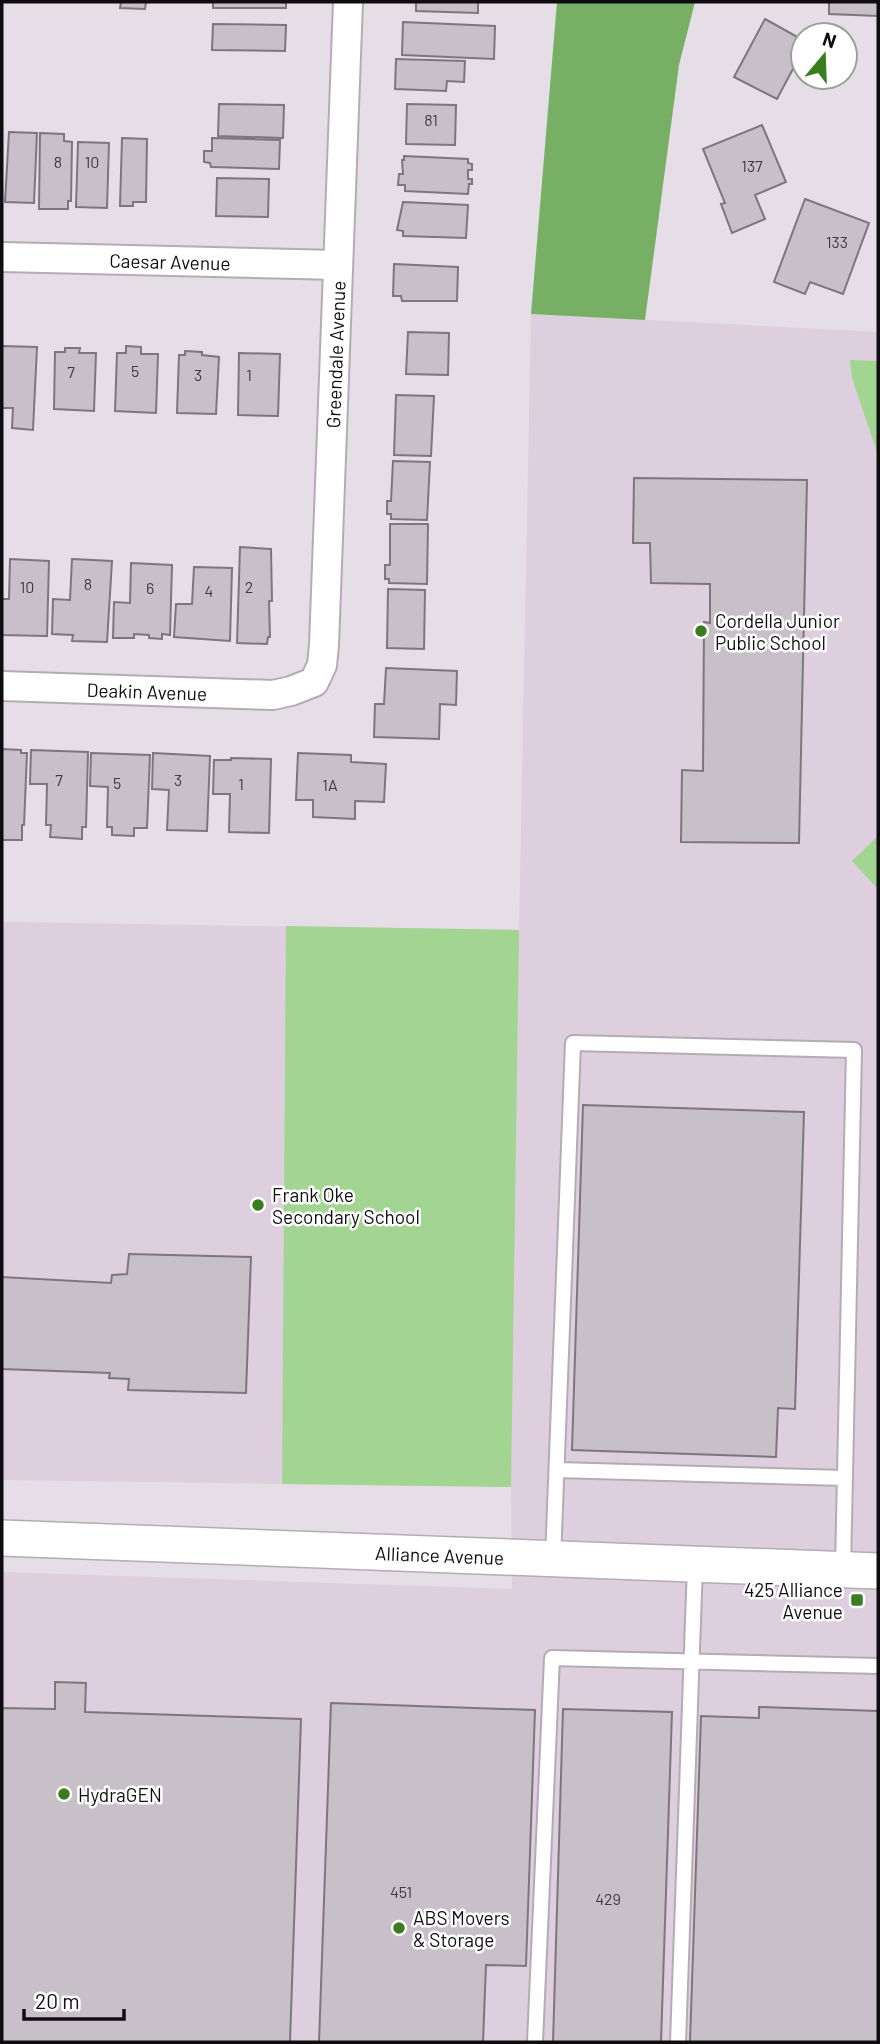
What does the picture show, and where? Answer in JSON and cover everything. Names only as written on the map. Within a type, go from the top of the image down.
[{"type":"street","name":"Greendale Avenue","points":[[291,691],[314,682],[322,665],[324,645],[348,2]]},
{"type":"street","name":"Caesar Avenue","points":[[2,257],[338,265]]},
{"type":"street","name":"Deakin Avenue","points":[[2,685],[274,695],[291,691]]},
{"type":"street","name":"Alliance Avenue","points":[[2,1538],[878,1571]]},
{"type":"lane","points":[[553,1559],[573,1043],[854,1050],[843,1569]]},
{"type":"lane","points":[[557,1470],[845,1478]]},
{"type":"lane","points":[[678,2042],[695,1564]]},
{"type":"lane","points":[[535,2042],[552,1658],[878,1666]]},
{"type":"shaded area","points":[[531,314],[878,332],[878,2042],[2,2042],[2,1572],[512,1589],[511,1487],[2,1480],[2,922],[519,930]]},
{"type":"green space","points":[[557,2],[695,2],[679,65],[645,320],[531,314]]},
{"type":"green space","points":[[850,360],[878,361],[878,455],[852,378]]},
{"type":"green space","points":[[878,836],[878,889],[852,861]]},
{"type":"green space","points":[[286,926],[519,930],[511,1487],[282,1484]]},
{"type":"building","points":[[121,2],[146,2],[145,9],[120,8]]},
{"type":"building","points":[[213,2],[286,2],[286,8],[213,8]]},
{"type":"building","points":[[416,2],[478,2],[478,13],[416,11]]},
{"type":"building","points":[[829,2],[878,2],[878,16],[829,14]]},
{"type":"building","points":[[765,19],[789,32],[789,76],[777,99],[734,77]]},
{"type":"building","points":[[403,22],[495,26],[494,59],[402,55]]},
{"type":"building","points":[[213,24],[286,25],[285,51],[212,50]]},
{"type":"building","points":[[396,59],[465,61],[464,82],[447,81],[446,91],[395,89]]},
{"type":"building","points":[[219,104],[284,105],[283,138],[218,136]]},
{"type":"building","points":[[407,104],[456,105],[455,145],[406,144]]},
{"type":"building","points":[[762,125],[786,182],[755,195],[765,219],[732,233],[721,204],[725,203],[703,149]]},
{"type":"building","points":[[9,132],[37,133],[34,203],[5,202]]},
{"type":"building","points":[[40,133],[64,134],[64,141],[72,142],[71,201],[68,201],[68,209],[39,209]]},
{"type":"building","points":[[122,138],[147,139],[146,202],[133,202],[133,206],[120,206]]},
{"type":"building","points":[[212,138],[280,140],[279,169],[211,167],[210,163],[204,162],[204,151],[212,151]]},
{"type":"building","points":[[78,142],[109,143],[107,208],[76,207]]},
{"type":"building","points":[[404,156],[468,159],[472,170],[468,170],[468,179],[472,179],[472,184],[469,184],[468,194],[405,191],[405,185],[398,185],[399,174],[403,174]]},
{"type":"building","points":[[217,178],[269,179],[268,217],[216,216]]},
{"type":"building","points":[[805,199],[869,223],[843,294],[810,282],[805,294],[774,282]]},
{"type":"building","points":[[403,202],[468,205],[466,238],[403,236],[403,231],[397,230]]},
{"type":"building","points":[[394,264],[458,267],[457,301],[402,301],[401,296],[393,296]]},
{"type":"building","points":[[408,332],[449,333],[448,375],[406,374]]},
{"type":"building","points":[[2,346],[37,347],[33,430],[12,428],[13,408],[2,408]]},
{"type":"building","points":[[126,346],[141,347],[141,354],[158,354],[156,413],[115,411],[117,353],[126,353]]},
{"type":"building","points":[[65,348],[80,348],[79,353],[96,353],[94,411],[54,409],[55,352],[65,352]]},
{"type":"building","points":[[185,351],[219,357],[216,414],[177,413],[179,355],[185,355]]},
{"type":"building","points":[[239,353],[280,354],[278,416],[238,415]]},
{"type":"building","points":[[396,395],[434,396],[431,456],[394,455]]},
{"type":"building","points":[[393,461],[430,462],[427,520],[391,519],[391,514],[387,514],[387,501],[391,501]]},
{"type":"building","points":[[634,478],[807,480],[799,843],[681,842],[682,770],[703,771],[704,622],[710,623],[710,584],[651,583],[650,543],[633,543]]},
{"type":"building","points":[[390,524],[428,524],[427,584],[389,583],[389,579],[385,579],[385,565],[390,565]]},
{"type":"building","points":[[240,547],[271,549],[272,601],[269,601],[270,637],[267,644],[237,643]]},
{"type":"building","points":[[10,559],[49,561],[47,636],[2,635],[2,599],[9,599]]},
{"type":"building","points":[[72,559],[112,561],[107,642],[72,641],[73,635],[52,634],[53,599],[70,600]]},
{"type":"building","points":[[131,563],[172,565],[170,635],[162,634],[162,639],[134,634],[134,638],[113,638],[114,602],[130,603]]},
{"type":"building","points":[[194,567],[232,568],[230,641],[174,637],[176,604],[192,604]]},
{"type":"building","points":[[388,589],[425,590],[424,649],[387,648]]},
{"type":"building","points":[[386,668],[457,671],[456,705],[440,704],[439,739],[374,737],[375,704],[384,704]]},
{"type":"building","points":[[2,749],[27,753],[22,840],[2,840]]},
{"type":"building","points":[[31,750],[88,752],[86,827],[82,827],[82,839],[50,837],[51,825],[46,825],[47,784],[30,784]]},
{"type":"building","points":[[91,753],[150,755],[147,828],[134,828],[134,836],[112,835],[112,827],[107,827],[108,787],[90,786]]},
{"type":"building","points":[[153,753],[210,756],[207,831],[167,830],[169,790],[152,789]]},
{"type":"building","points":[[298,753],[351,755],[351,762],[386,764],[384,802],[355,801],[355,819],[313,817],[313,800],[296,800]]},
{"type":"building","points":[[271,759],[269,833],[229,832],[230,794],[213,794],[214,760]]},
{"type":"building","points":[[583,1105],[804,1112],[795,1409],[778,1408],[776,1457],[572,1450]]},
{"type":"building","points":[[129,1254],[251,1257],[246,1393],[128,1390],[129,1379],[109,1378],[110,1373],[2,1369],[2,1277],[111,1283],[112,1275],[127,1274]]},
{"type":"building","points":[[55,1682],[86,1683],[85,1712],[301,1719],[290,2042],[2,2042],[2,1708],[55,1709]]},
{"type":"building","points":[[331,1703],[535,1710],[526,1966],[486,1965],[483,2042],[319,2042]]},
{"type":"building","points":[[759,1707],[878,1711],[878,2042],[690,2042],[701,1716],[759,1718]]},
{"type":"building","points":[[563,1709],[672,1712],[661,2042],[553,2042]]},
{"type":"place","name":"Cordella Junior Public School","points":[[701,631]]},
{"type":"place","name":"Frank Oke Secondary School","points":[[258,1205]]},
{"type":"place","name":"425 Alliance Avenue","points":[[857,1600]]},
{"type":"place","name":"HydraGEN","points":[[64,1794]]},
{"type":"place","name":"ABS Movers & Storage","points":[[399,1928]]}]
